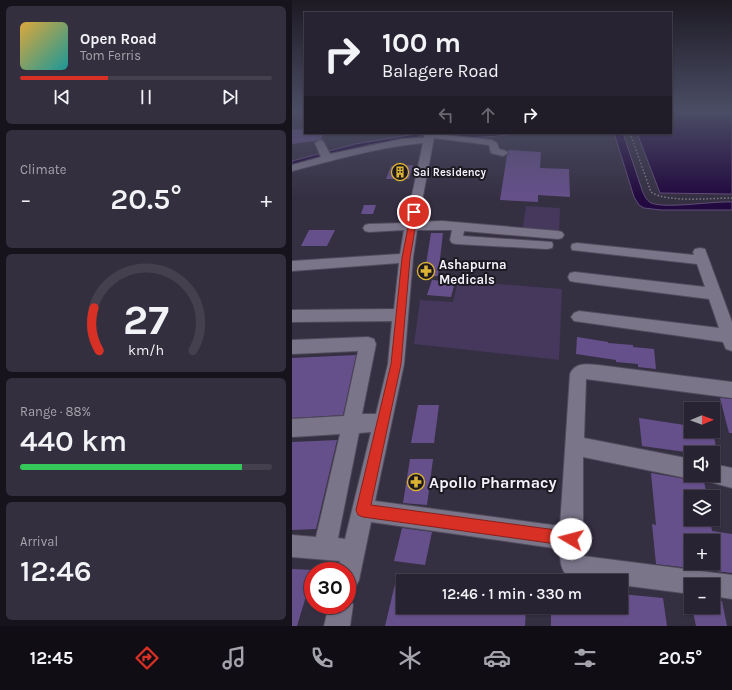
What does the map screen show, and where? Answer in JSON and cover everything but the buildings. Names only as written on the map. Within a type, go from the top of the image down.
[{"type":"street","points":[[292,168],[326,156],[410,140]]},
{"type":"street","points":[[351,562],[396,364],[406,258],[411,226],[429,140]]},
{"type":"street","points":[[467,140],[492,143],[494,145],[494,151],[503,153]]},
{"type":"street","points":[[320,143],[326,156]]},
{"type":"street","points":[[369,228],[411,226],[459,227],[558,235]]},
{"type":"street","points":[[459,227],[456,240],[547,245]]},
{"type":"street","points":[[577,247],[702,256],[730,340],[579,316]]},
{"type":"street","points":[[292,266],[406,258]]},
{"type":"street","points":[[575,278],[715,294]]},
{"type":"street","points":[[292,316],[401,315]]},
{"type":"street","points":[[292,347],[368,344],[325,548]]},
{"type":"street","points":[[732,390],[598,372],[583,371],[578,374],[571,539],[572,562],[575,567],[732,587]]},
{"type":"street","points":[[292,428],[383,422]]},
{"type":"street","points":[[574,446],[684,469]]},
{"type":"street","points":[[720,475],[732,478]]},
{"type":"street","points":[[363,510],[571,539]]},
{"type":"street","points":[[292,546],[354,551]]},
{"type":"street","points":[[337,626],[340,614]]},
{"type":"path","points":[[633,140],[653,194],[664,198],[732,198]]},
{"type":"shaded area","points":[[378,140],[400,140],[369,145],[292,166],[292,161],[355,144]]},
{"type":"shaded area","points":[[616,140],[625,140],[644,196],[651,203],[658,205],[678,205],[732,202],[732,210],[661,210],[644,208],[639,205],[634,197]]},
{"type":"shaded area","points":[[640,140],[732,140],[732,194],[660,193]]},
{"type":"shaded area","points":[[526,206],[560,208],[559,234],[522,232]]},
{"type":"shaded area","points":[[458,281],[562,289],[559,360],[414,344],[420,300],[453,302]]},
{"type":"place","name":"Sai Residency","points":[[400,172]]},
{"type":"place","name":"Ashapurna Medicals","points":[[426,271]]},
{"type":"place","name":"Apollo Pharmacy","points":[[416,482]]},
{"type":"route","points":[[414,212],[406,258],[396,364],[363,510],[571,539]]}]
